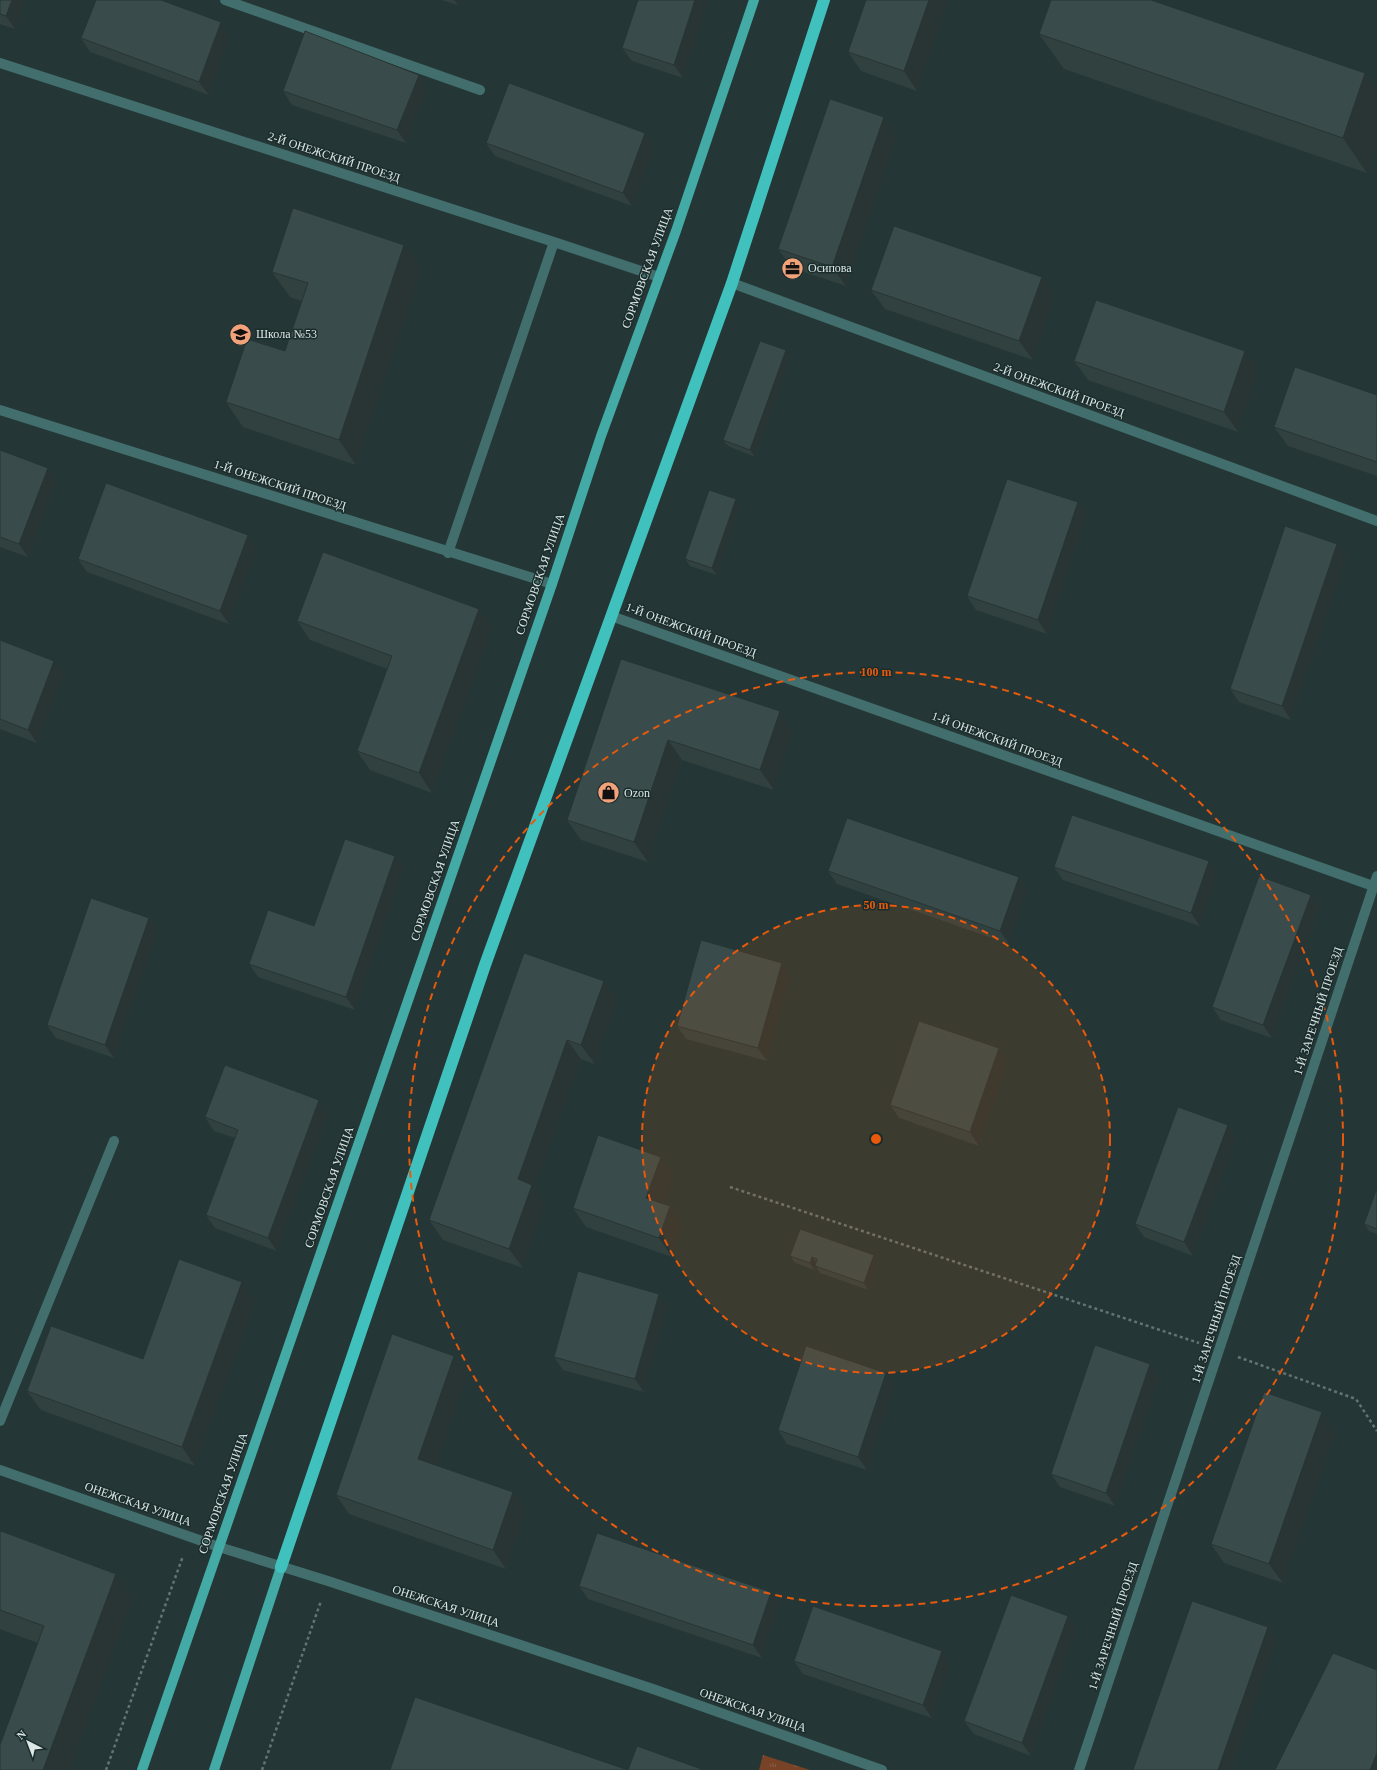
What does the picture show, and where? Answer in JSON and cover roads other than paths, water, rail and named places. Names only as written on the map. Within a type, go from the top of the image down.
[{"type":"highway","points":[[281,1567],[485,965],[732,282],[824,0]]},
{"type":"main road","name":"СОРМОВСКАЯ УЛИЦА","points":[[142,1770],[552,584],[601,436],[659,277],[754,0]]},
{"type":"main road","points":[[214,1770],[281,1567]]},
{"type":"street","points":[[225,0],[480,90]]},
{"type":"street","name":"2-Й ОНЕЖСКИЙ ПРОЕЗД","points":[[0,63],[659,277]]},
{"type":"street","points":[[448,553],[554,242]]},
{"type":"street","name":"2-Й ОНЕЖСКИЙ ПРОЕЗД","points":[[732,282],[1377,521]]},
{"type":"street","name":"1-Й ОНЕЖСКИЙ ПРОЕЗД","points":[[0,410],[448,553],[552,584]]},
{"type":"street","name":"1-Й ОНЕЖСКИЙ ПРОЕЗД","points":[[611,616],[1374,886]]},
{"type":"street","name":"1-Й ЗАРЕЧНЫЙ ПРОЕЗД","points":[[1079,1770],[1377,876]]},
{"type":"street","points":[[0,1421],[114,1141]]},
{"type":"street","name":"ОНЕЖСКАЯ УЛИЦА","points":[[0,1470],[219,1547],[328,1581],[653,1689],[882,1770]]},
{"type":"place","name":"Осипова","points":[[792,268]]},
{"type":"place","name":"Школа №53","points":[[241,334]]},
{"type":"place","name":"Ozon","points":[[608,793]]}]
